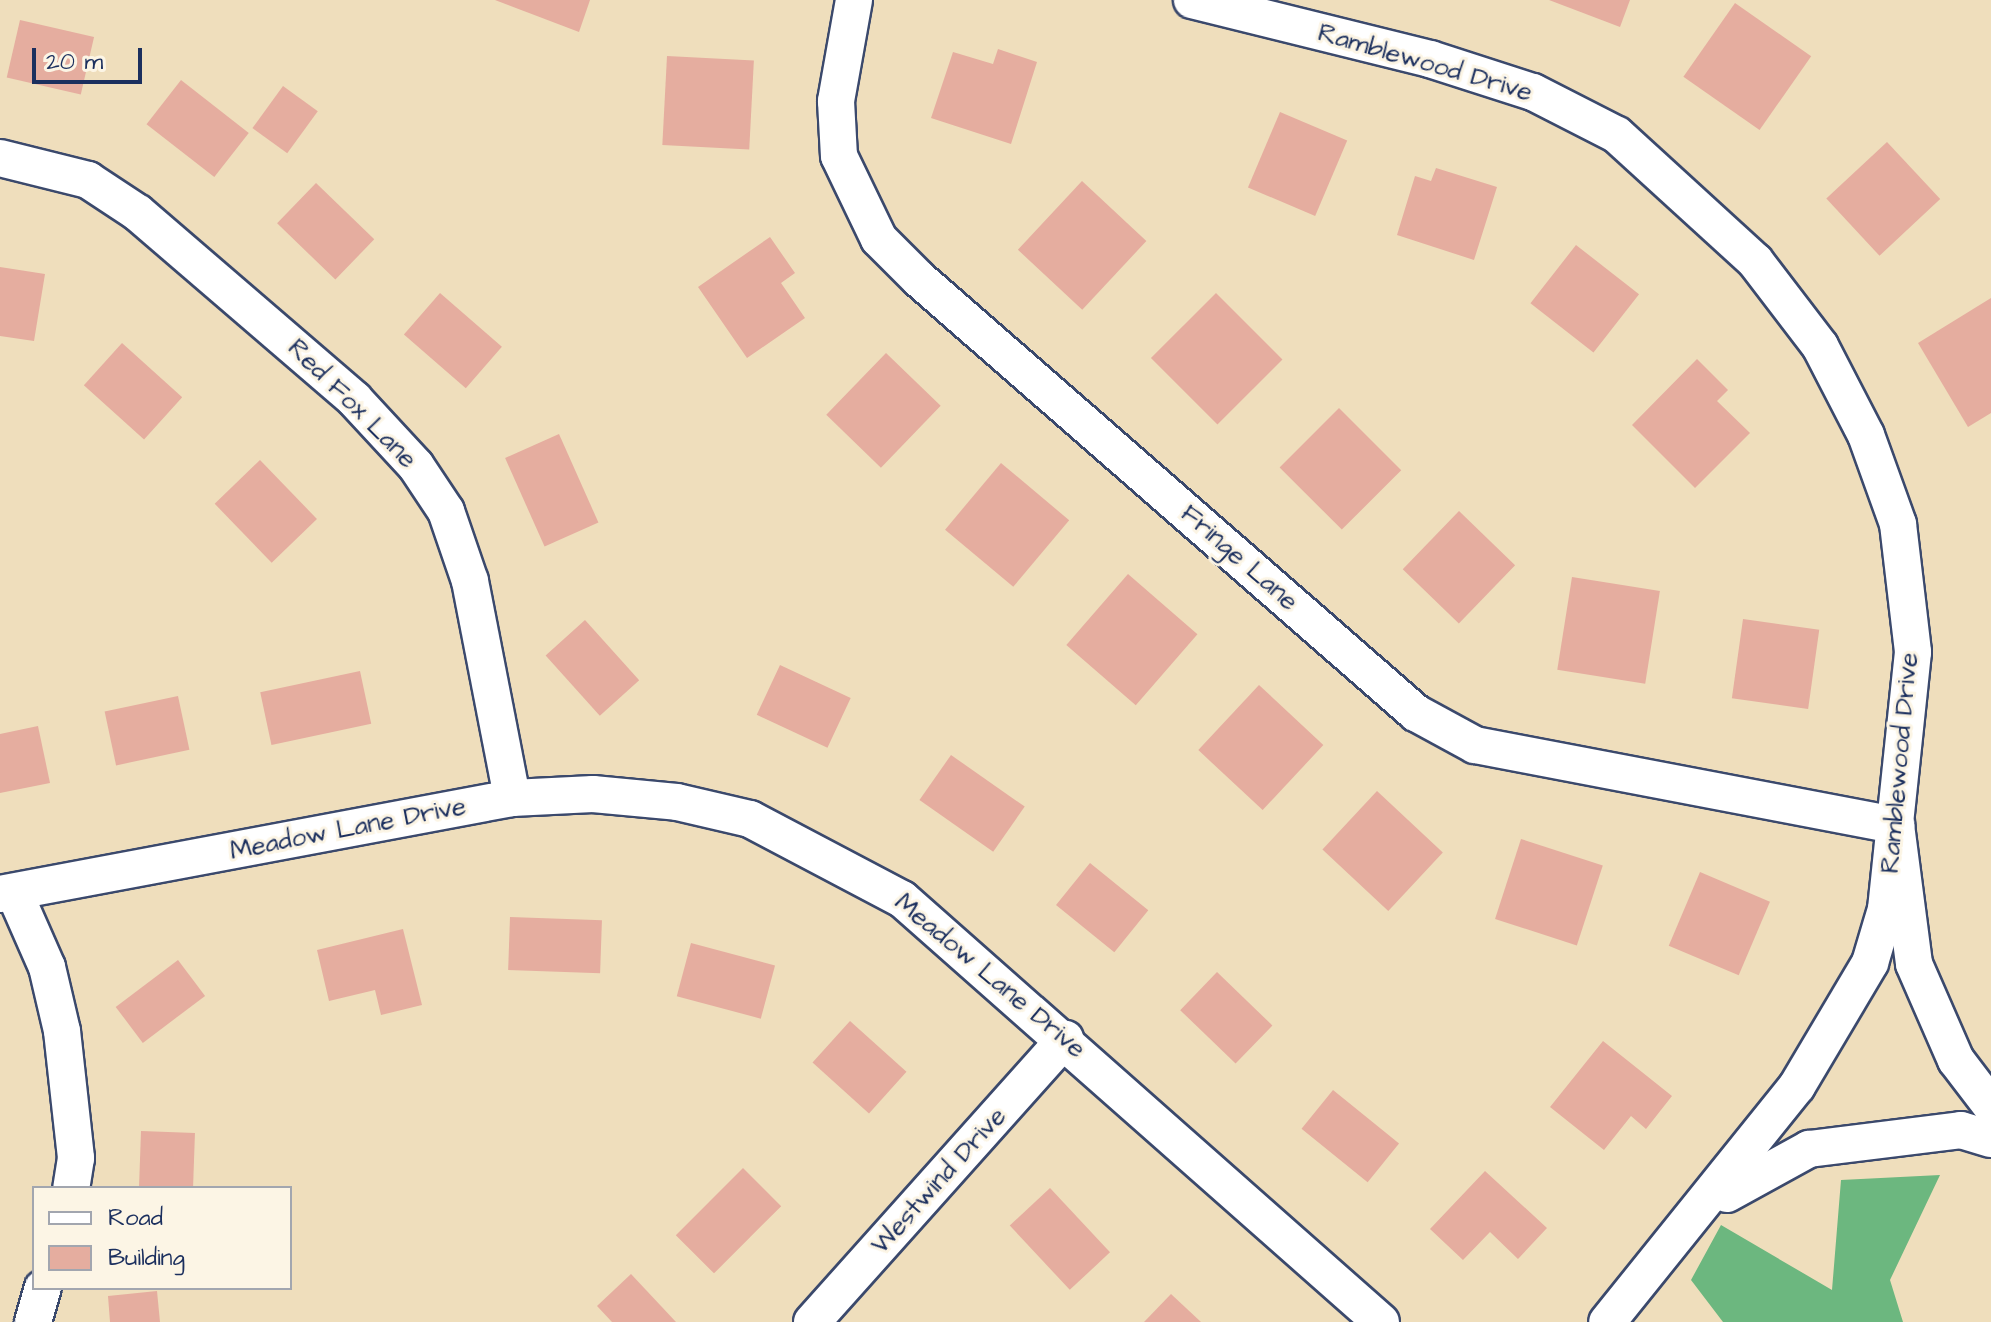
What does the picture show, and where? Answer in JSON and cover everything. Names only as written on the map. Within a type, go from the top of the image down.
[{"type":"street","name":"Fringe Lane","points":[[854,0],[836,101],[839,156],[879,239],[1416,713],[1475,745],[1896,825]]},
{"type":"street","name":"Ramblewood Drive","points":[[1192,0],[1533,92],[1617,135],[1755,261],[1820,346],[1866,435],[1898,524],[1913,652],[1886,909],[1842,1019],[1703,1211],[1607,1322]]},
{"type":"street","name":"Red Fox Lane","points":[[0,158],[88,180],[138,213],[354,399],[416,466],[446,511],[470,581],[512,798]]},
{"type":"street","name":"Meadow Lane Drive","points":[[7,893],[512,798],[593,794],[750,819],[902,899],[1065,1039],[1381,1322]]},
{"type":"street","points":[[1896,825],[1914,964],[1956,1060],[1991,1106]]},
{"type":"street","points":[[7,893],[47,967],[62,1031],[76,1158],[71,1186]]},
{"type":"street","name":"Westwind Drive","points":[[812,1322],[1065,1039]]},
{"type":"street","points":[[1703,1211],[1773,1162],[1809,1149],[1961,1130],[1991,1139]]},
{"type":"street","points":[[33,1322],[42,1290]]},
{"type":"green space","points":[[1940,1175],[1890,1280],[1903,1322],[1723,1322],[1691,1280],[1721,1225],[1832,1290],[1841,1180]]},
{"type":"building","points":[[495,0],[590,0],[579,32]]},
{"type":"building","points":[[1549,0],[1630,0],[1620,27]]},
{"type":"building","points":[[1735,3],[1811,56],[1760,130],[1683,77]]},
{"type":"building","points":[[20,20],[94,37],[81,95],[7,77]]},
{"type":"building","points":[[998,49],[1037,62],[1011,144],[931,118],[953,52],[993,64]]},
{"type":"building","points":[[667,56],[754,61],[749,149],[662,145]]},
{"type":"building","points":[[181,80],[249,133],[214,177],[147,124]]},
{"type":"building","points":[[283,86],[318,111],[287,153],[252,128]]},
{"type":"building","points":[[1280,112],[1347,141],[1315,216],[1248,187]]},
{"type":"building","points":[[1887,142],[1940,199],[1879,256],[1826,199]]},
{"type":"building","points":[[1436,168],[1497,187],[1474,260],[1397,235],[1415,176],[1431,181]]},
{"type":"building","points":[[1082,181],[1146,241],[1082,310],[1018,250]]},
{"type":"building","points":[[316,183],[374,239],[335,280],[277,223]]},
{"type":"building","points":[[770,237],[795,273],[781,283],[805,318],[747,358],[698,287]]},
{"type":"building","points":[[1576,245],[1639,294],[1593,353],[1530,303]]},
{"type":"building","points":[[0,267],[45,274],[34,341],[0,336]]},
{"type":"building","points":[[440,293],[502,347],[466,388],[404,335]]},
{"type":"building","points":[[1216,293],[1282,359],[1217,425],[1151,358]]},
{"type":"building","points":[[1991,298],[1991,413],[1968,427],[1918,343]]},
{"type":"building","points":[[122,343],[182,397],[144,440],[84,385]]},
{"type":"building","points":[[886,353],[941,406],[881,468],[826,415]]},
{"type":"building","points":[[1697,359],[1728,390],[1717,401],[1750,433],[1695,488],[1632,425]]},
{"type":"building","points":[[1339,408],[1401,470],[1342,530],[1280,467]]},
{"type":"building","points":[[559,434],[598,523],[545,547],[505,458]]},
{"type":"building","points":[[260,460],[317,519],[272,563],[215,504]]},
{"type":"building","points":[[1001,463],[1069,520],[1013,587],[945,530]]},
{"type":"building","points":[[1459,511],[1515,565],[1459,623],[1403,569]]},
{"type":"building","points":[[1128,574],[1197,634],[1136,705],[1066,645]]},
{"type":"building","points":[[1572,577],[1660,591],[1645,684],[1557,670]]},
{"type":"building","points":[[1743,619],[1819,630],[1808,709],[1732,698]]},
{"type":"building","points":[[585,620],[639,680],[600,716],[546,655]]},
{"type":"building","points":[[780,665],[851,698],[827,748],[757,715]]},
{"type":"building","points":[[360,671],[371,724],[271,745],[260,692]]},
{"type":"building","points":[[1259,685],[1323,745],[1263,810],[1198,750]]},
{"type":"building","points":[[178,696],[189,750],[116,765],[105,712]]},
{"type":"building","points":[[38,726],[50,783],[0,793],[0,734]]},
{"type":"building","points":[[951,755],[1025,807],[993,852],[919,800]]},
{"type":"building","points":[[1377,791],[1443,852],[1388,911],[1322,850]]},
{"type":"building","points":[[1521,839],[1603,866],[1577,945],[1495,919]]},
{"type":"building","points":[[1090,863],[1148,910],[1114,952],[1056,905]]},
{"type":"building","points":[[1700,872],[1770,902],[1739,975],[1669,946]]},
{"type":"building","points":[[510,917],[602,920],[600,973],[508,970]]},
{"type":"building","points":[[403,929],[422,1005],[381,1015],[375,990],[329,1001],[317,950]]},
{"type":"building","points":[[691,943],[775,966],[761,1019],[677,996]]},
{"type":"building","points":[[178,960],[205,996],[143,1043],[116,1007]]},
{"type":"building","points":[[1217,972],[1272,1025],[1236,1064],[1180,1010]]},
{"type":"building","points":[[850,1021],[906,1072],[869,1113],[813,1063]]},
{"type":"building","points":[[1603,1041],[1672,1096],[1646,1129],[1631,1116],[1604,1150],[1550,1107]]},
{"type":"building","points":[[1333,1090],[1399,1143],[1368,1182],[1302,1129]]},
{"type":"building","points":[[141,1131],[195,1133],[193,1186],[139,1186]]},
{"type":"building","points":[[743,1168],[781,1206],[714,1273],[676,1235]]},
{"type":"building","points":[[1485,1171],[1547,1228],[1518,1259],[1490,1232],[1463,1260],[1430,1229]]},
{"type":"building","points":[[1050,1188],[1110,1252],[1070,1290],[1010,1226]]},
{"type":"building","points":[[631,1274],[676,1322],[612,1322],[597,1306]]},
{"type":"building","points":[[157,1291],[160,1322],[110,1322],[108,1296]]},
{"type":"building","points":[[1171,1294],[1201,1322],[1144,1322]]}]
